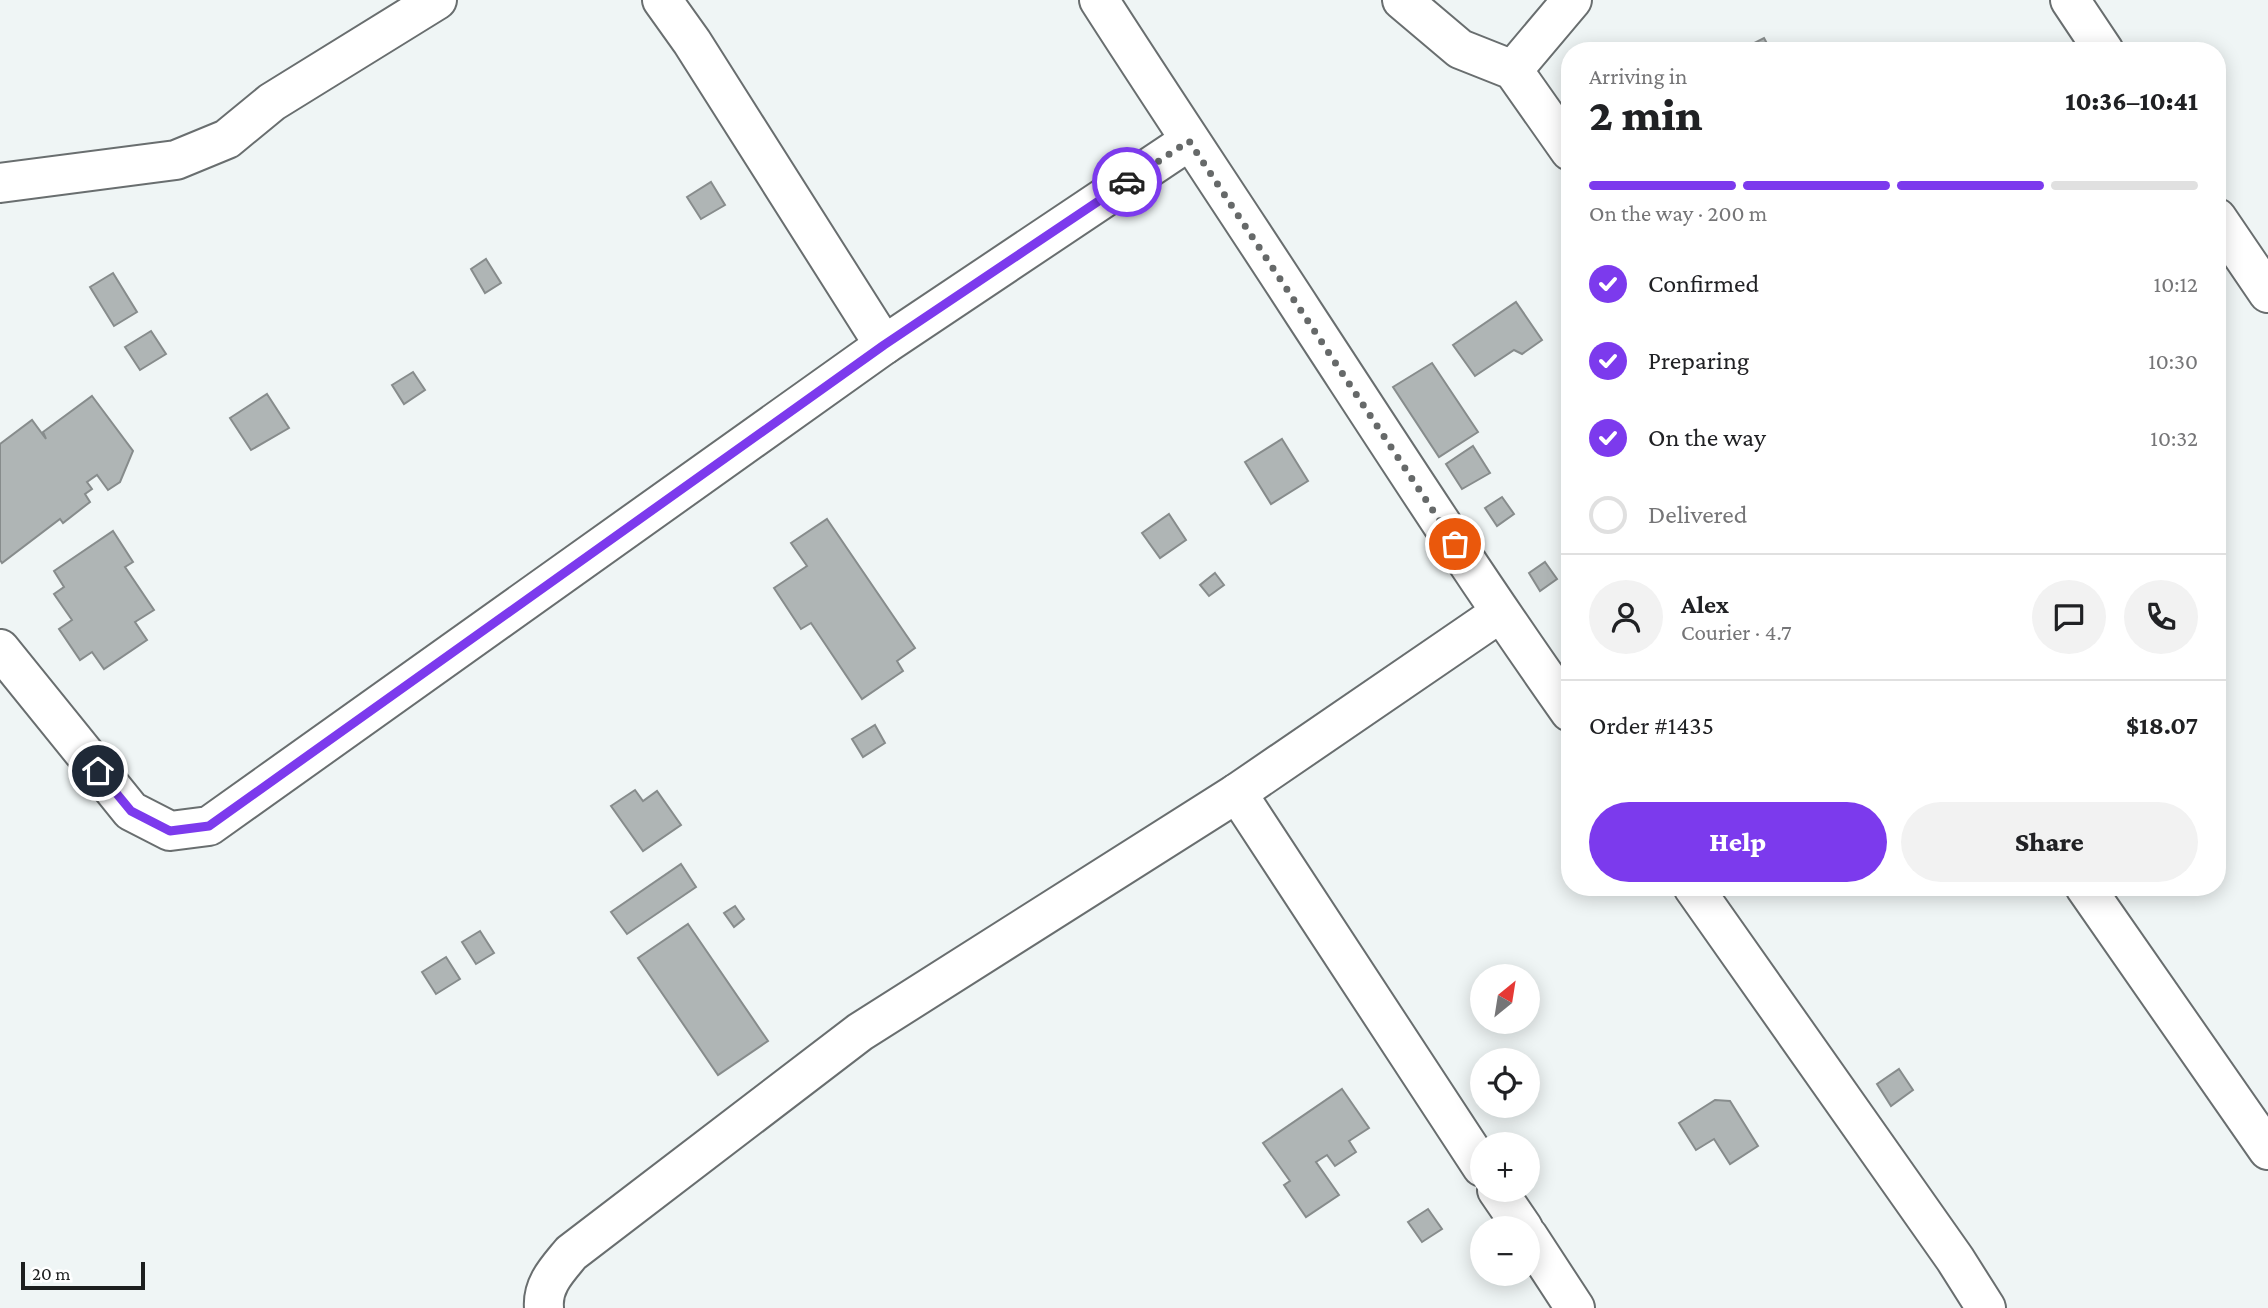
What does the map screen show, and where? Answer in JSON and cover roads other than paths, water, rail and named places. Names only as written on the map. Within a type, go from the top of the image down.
[{"type":"street","points":[[0,183],[176,160],[226,139],[272,102],[437,0]]},
{"type":"street","points":[[662,0],[692,42],[884,345]]},
{"type":"street","points":[[1099,0],[1500,613],[1561,699]]},
{"type":"street","points":[[1402,0],[1460,49],[1513,70],[1561,137]]},
{"type":"street","points":[[1513,70],[1572,0]]},
{"type":"street","points":[[2070,0],[2098,42]]},
{"type":"street","points":[[0,649],[131,811],[170,831],[209,826],[884,345],[1189,141]]},
{"type":"street","points":[[2226,231],[2268,293]]},
{"type":"street","points":[[544,1308],[543,1294],[552,1277],[571,1253],[860,1032],[1237,793],[1500,613]]},
{"type":"street","points":[[1237,793],[1470,1149]]},
{"type":"street","points":[[1699,896],[1955,1259],[1986,1308]]},
{"type":"street","points":[[2091,896],[2263,1134]]},
{"type":"street","points":[[1540,1257],[1567,1305]]}]
